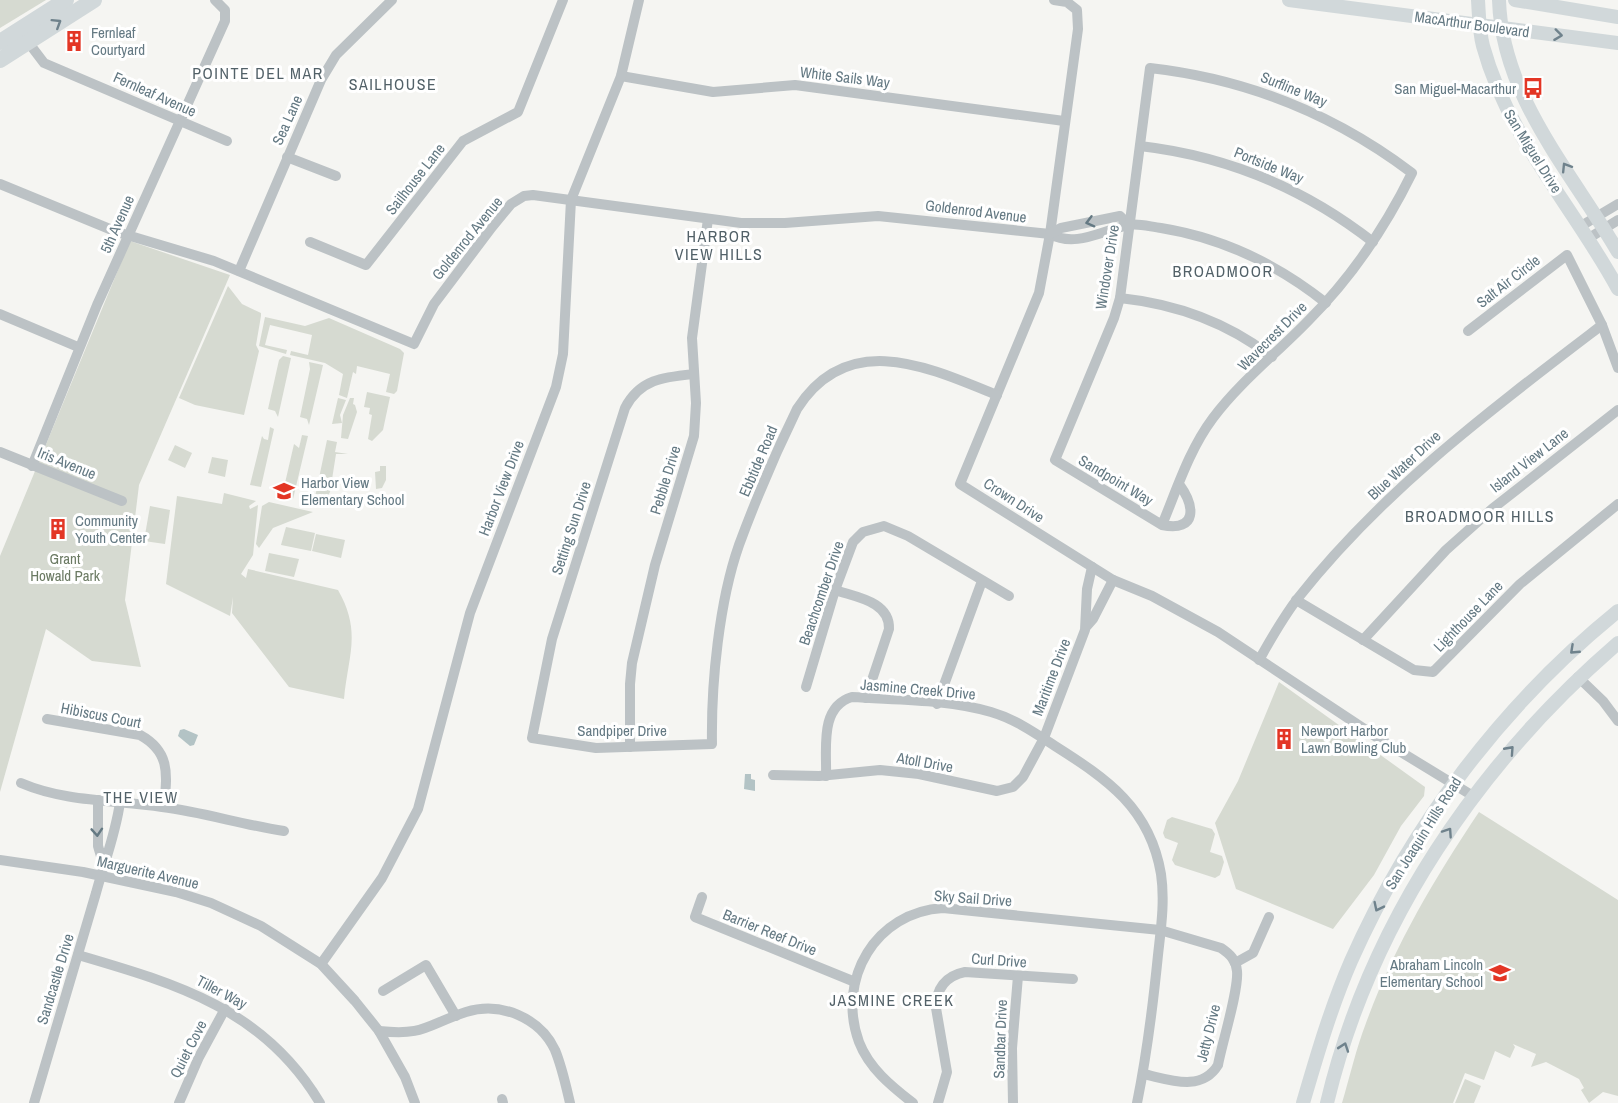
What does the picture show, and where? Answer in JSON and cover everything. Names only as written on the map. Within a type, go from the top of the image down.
[{"type":"highway","points":[[0,60],[23,35],[66,0]]},
{"type":"highway","points":[[0,42],[23,35],[94,0]]},
{"type":"main road","name":"MacArthur Boulevard","points":[[1290,0],[1618,43]]},
{"type":"main road","name":"San Miguel Drive","points":[[1478,0],[1480,25],[1488,61],[1514,124],[1585,232],[1618,289]]},
{"type":"main road","name":"San Miguel Drive","points":[[1499,0],[1500,28],[1514,78],[1528,111],[1601,222],[1618,252]]},
{"type":"main road","name":"MacArthur Boulevard","points":[[1515,0],[1618,16]]},
{"type":"main road","name":"San Joaquin Hills Road","points":[[1303,1103],[1323,1036],[1351,962],[1417,837],[1453,785],[1514,709],[1557,666],[1618,611]]},
{"type":"main road","name":"San Joaquin Hills Road","points":[[1328,1103],[1355,1016],[1384,946],[1423,868],[1500,761],[1578,677],[1618,643]]},
{"type":"street","name":"5th Avenue","points":[[32,466],[78,347],[178,120],[225,21],[225,10],[215,0]]},
{"type":"street","name":"Sea Lane","points":[[239,272],[321,80],[336,55],[392,0]]},
{"type":"street","name":"Sailhouse Lane","points":[[310,242],[366,265],[463,141],[518,112],[563,0]]},
{"type":"street","name":"Harbor View Drive","points":[[321,964],[382,878],[418,809],[470,613],[556,387],[563,354],[571,200],[621,76],[639,0]]},
{"type":"street","name":"Crown Drive","points":[[1054,0],[1067,2],[1077,10],[1078,29],[1050,234],[1039,293],[960,484],[1113,580],[1152,596],[1218,632],[1473,796]]},
{"type":"street","name":"Fernleaf Avenue","points":[[23,35],[44,63],[227,141]]},
{"type":"street","name":"Windover Drive","points":[[1055,460],[1114,318],[1120,298],[1150,68]]},
{"type":"street","name":"Surfline Way","points":[[1150,68],[1227,81],[1285,100],[1347,129],[1412,173]]},
{"type":"street","name":"White Sails Way","points":[[621,76],[713,92],[795,85],[1064,121]]},
{"type":"street","name":"Portside Way","points":[[1140,146],[1203,156],[1264,176],[1321,205],[1373,242]]},
{"type":"street","points":[[287,157],[336,176]]},
{"type":"street","name":"Wavecrest Drive","points":[[1162,525],[1196,445],[1213,418],[1326,303],[1373,242],[1412,173]]},
{"type":"street","name":"Goldenrod Avenue","points":[[0,184],[128,236],[178,249],[239,272],[414,344],[434,304],[511,204],[524,196],[533,195],[708,219],[776,223],[878,216],[1050,234],[1068,241],[1129,225],[1188,232],[1229,246],[1280,270],[1326,303]]},
{"type":"street","points":[[1585,232],[1601,222],[1618,204]]},
{"type":"street","name":"Pebble Drive","points":[[630,747],[629,705],[632,663],[655,565],[693,442],[696,419],[693,338],[708,219]]},
{"type":"street","points":[[1601,222],[1618,219]]},
{"type":"street","name":"Salt Air Circle","points":[[1468,331],[1567,255],[1602,325]]},
{"type":"street","points":[[1120,298],[1147,301],[1200,315],[1250,340],[1272,357]]},
{"type":"street","points":[[0,314],[78,347]]},
{"type":"street","points":[[1602,325],[1618,368]]},
{"type":"street","name":"Blue Water Drive","points":[[1259,660],[1296,600],[1343,545],[1440,451],[1602,325]]},
{"type":"street","name":"Ebbtide Road","points":[[712,744],[712,693],[732,569],[739,545],[804,396],[838,369],[866,361],[880,360],[930,369],[998,395]]},
{"type":"street","name":"Setting Sun Drive","points":[[532,738],[552,639],[625,408],[635,393],[652,380],[694,374]]},
{"type":"street","name":"Island View Lane","points":[[1363,640],[1409,588],[1484,516],[1618,410]]},
{"type":"street","name":"Iris Avenue","points":[[0,452],[122,501]]},
{"type":"street","name":"Sandpoint Way","points":[[1055,460],[1162,525]]},
{"type":"street","points":[[1162,525],[1176,528],[1183,525],[1190,517],[1190,498],[1179,484]]},
{"type":"street","name":"Lighthouse Lane","points":[[1296,600],[1414,670],[1433,672],[1520,584],[1618,504]]},
{"type":"street","name":"Beachcomber Drive","points":[[806,687],[835,590],[858,537],[870,530],[884,526],[908,536],[1009,596]]},
{"type":"street","name":"Maritime Drive","points":[[1044,738],[1086,627],[1087,589],[1092,567]]},
{"type":"street","name":"Maritime Drive","points":[[1086,627],[1093,619],[1113,580]]},
{"type":"street","points":[[937,704],[982,581]]},
{"type":"street","points":[[1087,589],[1103,597]]},
{"type":"street","points":[[835,590],[879,606],[888,617],[889,629],[866,698]]},
{"type":"street","points":[[1578,677],[1603,701],[1618,722]]},
{"type":"street","name":"Jasmine Creek Drive","points":[[826,776],[829,719],[832,711],[844,700],[866,698],[937,704],[993,712],[1044,738],[1105,778],[1137,814],[1152,843],[1160,872],[1160,930],[1149,1039],[1137,1103]]},
{"type":"street","name":"Hibiscus Court","points":[[47,719],[140,735],[152,742],[160,751],[166,765],[164,807]]},
{"type":"street","name":"Sandpiper Drive","points":[[532,738],[577,746],[712,744]]},
{"type":"street","name":"Atoll Drive","points":[[773,775],[826,776],[860,771],[899,771],[1005,791],[1020,782],[1044,738]]},
{"type":"street","points":[[21,783],[67,797],[164,807],[284,831]]},
{"type":"street","name":"Sandcastle Drive","points":[[98,800],[98,846],[103,863]]},
{"type":"street","name":"Sandcastle Drive","points":[[34,1103],[101,877],[103,863],[110,847],[120,802]]},
{"type":"street","name":"Marguerite Avenue","points":[[0,860],[163,888],[211,903],[261,926],[321,964],[379,1030],[405,1077],[415,1103]]},
{"type":"street","name":"Barrier Reef Drive","points":[[702,897],[695,917],[855,982]]},
{"type":"street","name":"Sky Sail Drive","points":[[913,1103],[882,1078],[863,1051],[853,1015],[855,982],[867,952],[884,932],[906,916],[928,909],[943,908],[1160,930]]},
{"type":"street","points":[[1160,930],[1221,948],[1235,963],[1253,953],[1269,917]]},
{"type":"street","name":"Tiller Way","points":[[78,955],[168,982],[225,1009],[280,1050],[298,1070],[320,1103]]},
{"type":"street","name":"Jetty Drive","points":[[1143,1074],[1195,1083],[1213,1073],[1218,1065],[1237,978],[1235,963]]},
{"type":"street","points":[[383,991],[426,965],[456,1016]]},
{"type":"street","name":"Curl Drive","points":[[938,1103],[947,1072],[936,1008],[939,989],[950,977],[965,972],[1073,979]]},
{"type":"street","name":"Sandbar Drive","points":[[1013,1103],[1012,1048],[1018,976]]},
{"type":"street","name":"Quiet Cove","points":[[179,1103],[199,1057],[225,1009]]},
{"type":"street","points":[[379,1030],[412,1034],[477,1009],[500,1009],[535,1024],[554,1048],[570,1103]]},
{"type":"green space","points":[[0,0],[46,0],[0,28]]},
{"type":"green space","name":"Grant Howald Park","points":[[130,241],[230,275],[139,485],[125,600],[141,667],[92,661],[46,629],[0,792],[0,556]]},
{"type":"green space","points":[[228,286],[242,304],[261,313],[256,345],[259,351],[244,415],[195,405],[179,398]]},
{"type":"green space","points":[[265,317],[305,326],[329,318],[400,349],[404,353],[397,391],[394,394],[386,392],[390,374],[357,366],[356,374],[353,372],[347,398],[339,395],[343,374],[325,363],[290,355],[291,351],[308,355],[312,335],[270,325],[265,345],[287,350],[286,354],[259,346]]},
{"type":"green space","points":[[283,356],[291,358],[278,417],[275,411],[268,409],[279,360]]},
{"type":"green space","points":[[309,362],[323,365],[309,425],[307,419],[300,417],[310,369]]},
{"type":"green space","points":[[367,392],[390,397],[383,430],[372,441],[368,439],[372,415],[369,414],[370,408],[364,407]]},
{"type":"green space","points":[[338,398],[346,400],[340,415],[342,423],[332,424]]},
{"type":"green space","points":[[350,398],[354,398],[353,404],[357,412],[348,439],[341,438],[343,415]]},
{"type":"green space","points":[[270,427],[274,429],[261,487],[250,485],[262,436],[268,440]]},
{"type":"green space","points":[[302,435],[308,436],[293,499],[282,496],[294,444],[299,448]]},
{"type":"green space","points":[[327,440],[337,442],[335,452],[348,454],[336,454],[330,492],[325,502],[321,503],[315,497]]},
{"type":"green space","points":[[175,445],[192,453],[185,468],[168,460]]},
{"type":"green space","points":[[212,457],[228,460],[225,477],[208,473]]},
{"type":"green space","points":[[380,466],[386,466],[386,480],[382,488],[376,489],[375,472],[380,471]]},
{"type":"green space","points":[[224,493],[256,501],[249,506],[250,509],[258,505],[253,555],[241,574],[246,578],[248,569],[338,590],[350,619],[352,631],[344,699],[289,687],[232,613],[233,597],[230,616],[166,584],[177,496],[222,504]]},
{"type":"green space","points":[[269,502],[313,512],[273,528],[259,548],[256,544],[262,506]]},
{"type":"green space","points":[[150,506],[170,510],[165,544],[144,541]]},
{"type":"green space","points":[[286,527],[315,533],[311,551],[281,545]]},
{"type":"green space","points":[[316,534],[345,540],[341,558],[312,551]]},
{"type":"green space","points":[[269,553],[299,559],[294,577],[265,571]]},
{"type":"green space","points":[[1279,682],[1425,787],[1424,796],[1401,826],[1374,875],[1333,929],[1236,889],[1215,823],[1238,781]]},
{"type":"green space","name":"Abraham Lincoln Elementary School","points":[[1479,812],[1618,900],[1618,1096],[1603,1092],[1589,1103],[1581,1090],[1584,1088],[1579,1079],[1546,1062],[1531,1067],[1536,1054],[1513,1044],[1515,1047],[1510,1058],[1495,1051],[1484,1080],[1465,1073],[1453,1103],[1342,1103],[1362,1033],[1389,967],[1431,888]]},
{"type":"green space","points":[[1172,817],[1212,829],[1215,834],[1210,852],[1222,856],[1224,862],[1220,875],[1215,878],[1175,865],[1172,860],[1178,843],[1165,838],[1163,833],[1167,820]]},
{"type":"green space","points":[[1465,1079],[1481,1086],[1474,1103],[1455,1103]]},
{"type":"shaded area","points":[[184,729],[198,735],[194,745],[190,746],[178,736],[180,730]]},
{"type":"shaded area","points":[[745,774],[751,774],[751,779],[755,780],[755,791],[744,789]]},
{"type":"place","name":"Fernleaf Courtyard","points":[[74,41]]},
{"type":"place","name":"San Miguel-Macarthur","points":[[1533,88]]},
{"type":"place","name":"Harbor View Elementary School","points":[[284,491]]},
{"type":"place","name":"Community Youth Center","points":[[58,529]]},
{"type":"place","name":"Newport Harbor Lawn Bowling Club","points":[[1284,739]]},
{"type":"place","name":"Abraham Lincoln Elementary School","points":[[1500,973]]},
{"type":"district","name":"POINTE DEL MAR","points":[[258,73]]},
{"type":"district","name":"SAILHOUSE","points":[[393,84]]},
{"type":"district","name":"HARBOR VIEW HILLS","points":[[719,245]]},
{"type":"district","name":"BROADMOOR","points":[[1223,271]]},
{"type":"district","name":"BROADMOOR HILLS","points":[[1480,516]]},
{"type":"district","name":"THE VIEW","points":[[141,797]]},
{"type":"district","name":"JASMINE CREEK","points":[[892,1000]]}]
